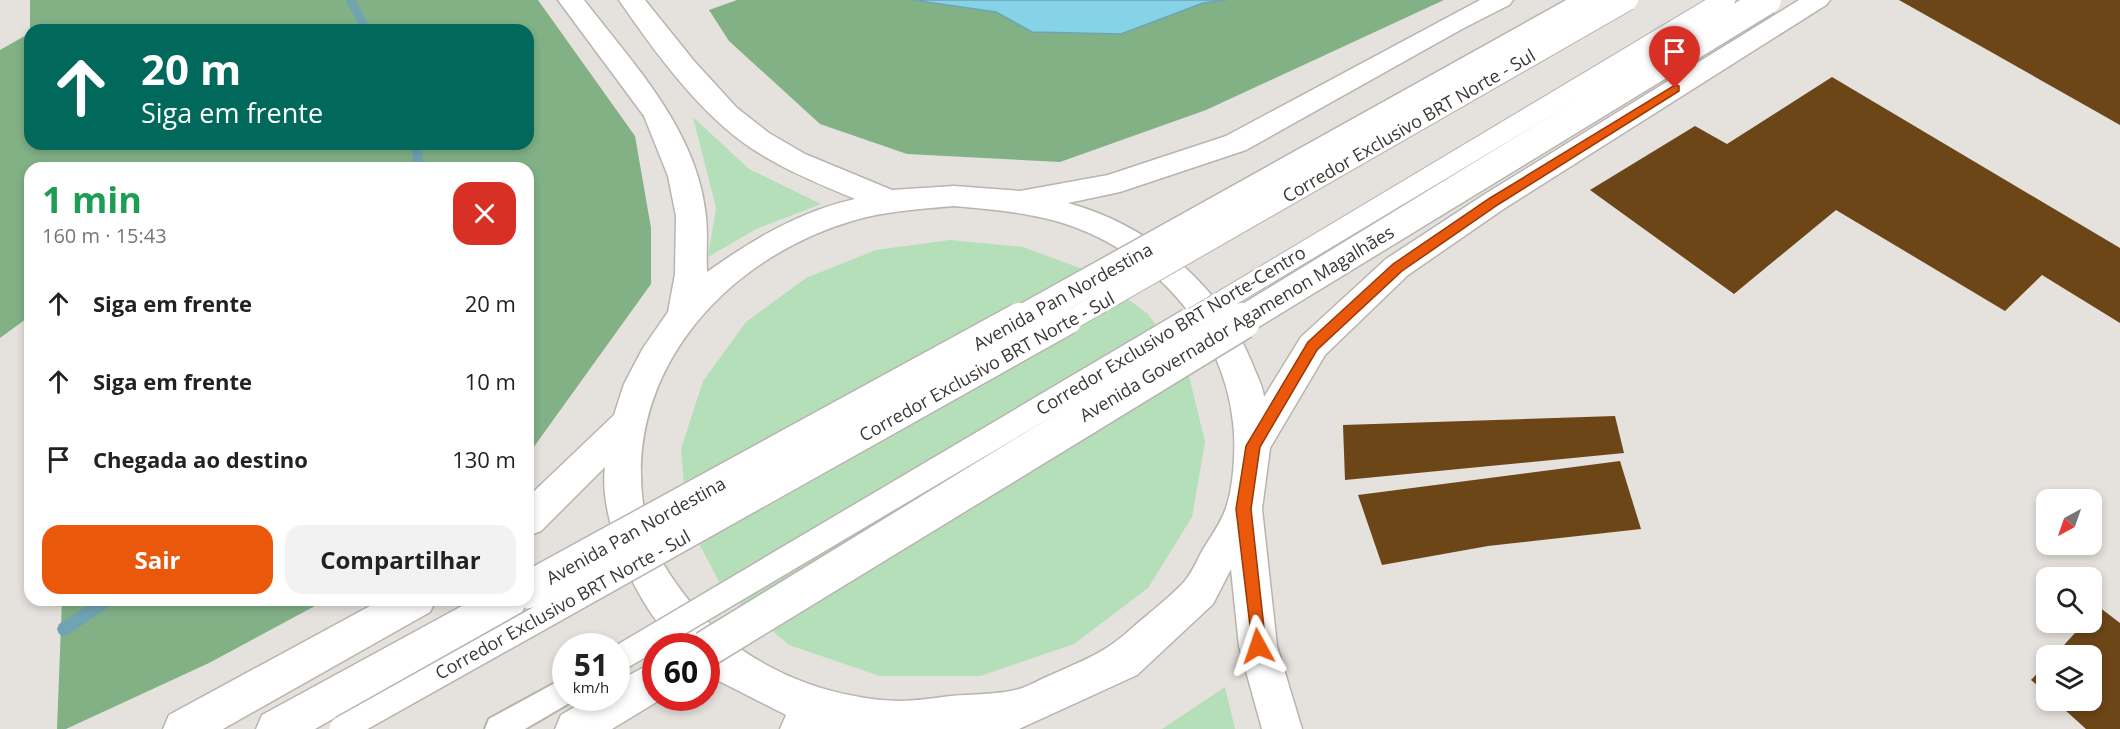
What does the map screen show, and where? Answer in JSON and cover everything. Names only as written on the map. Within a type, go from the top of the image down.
[{"type":"main road","points":[[571,0],[657,114],[683,176],[691,216],[691,274],[683,315]]},
{"type":"main road","points":[[632,0],[707,93],[743,128],[814,170],[890,201]]},
{"type":"main road","points":[[1018,201],[1110,185],[1236,143],[1453,23],[1500,0]]},
{"type":"main road","name":"Avenida Pan Nordestina","points":[[534,587],[1137,257],[1595,0]]},
{"type":"main road","name":"Avenida Governador Agamenon Magalhães","points":[[720,640],[1767,0]]},
{"type":"main road","name":"Avenida Governador Agamenon Magalhães","points":[[1253,446],[1313,346],[1397,267],[1495,201],[1817,0]]},
{"type":"main road","points":[[1244,509],[1200,592],[1123,662],[1019,709],[912,725],[860,717],[792,698],[733,668],[685,627],[650,579],[629,528],[622,475],[628,423],[640,384],[659,348],[683,315],[716,281],[755,253],[798,230],[834,216],[890,201],[954,196],[1018,201],[1070,214],[1119,236],[1163,264],[1200,301],[1228,344],[1247,393],[1253,446],[1244,509],[1258,646],[1282,729]]},
{"type":"main road","points":[[534,514],[628,423]]},
{"type":"main road","points":[[183,729],[406,606]]},
{"type":"main road","points":[[276,729],[498,606]]},
{"type":"main road","points":[[575,729],[642,688]]},
{"type":"main road","points":[[800,729],[860,717]]},
{"type":"lane","name":"Corredor Exclusivo BRT Norte - Sul","points":[[342,729],[1055,329],[1629,0]]},
{"type":"lane","name":"Corredor Exclusivo BRT Norte-Centro","points":[[630,652],[1072,391],[1725,0]]},
{"type":"lane","points":[[499,729],[552,698]]},
{"type":"green space","points":[[30,0],[538,0],[635,136],[651,228],[651,284],[534,447],[534,162],[24,162],[24,320],[0,338],[0,50],[24,36],[24,150],[534,150],[534,24],[30,24]]},
{"type":"green space","points":[[737,0],[1444,0],[1206,110],[1060,162],[907,154],[820,124],[729,41],[709,10]]},
{"type":"green space","points":[[693,117],[749,169],[821,204],[756,229],[708,257],[716,208]]},
{"type":"green space","points":[[950,240],[1023,247],[1091,272],[1148,314],[1188,372],[1205,442],[1192,517],[1148,588],[1074,644],[980,676],[880,676],[789,645],[723,589],[687,521],[681,449],[703,381],[746,322],[806,278],[876,250]]},
{"type":"green space","points":[[62,606],[315,606],[209,663],[66,729],[57,729]]},
{"type":"green space","points":[[1225,687],[1235,729],[1162,729]]},
{"type":"water","points":[[913,0],[1227,0],[1203,3],[1121,34],[1032,32],[996,12]]},
{"type":"building","points":[[1899,0],[2120,0],[2120,125]]},
{"type":"building","points":[[1832,77],[2120,248],[2120,323],[2042,275],[2005,311],[1836,210],[1734,294],[1590,190],[1695,126],[1727,144]]},
{"type":"building","points":[[1615,416],[1624,453],[1345,480],[1343,425]]},
{"type":"building","points":[[1620,461],[1641,529],[1488,546],[1382,565],[1358,495]]},
{"type":"building","points":[[2102,609],[2120,623],[2120,729],[2086,729],[2066,711],[2102,711],[2102,645],[2064,645],[2075,633],[2102,633]]},
{"type":"building","points":[[2036,675],[2036,684],[2031,680]]},
{"type":"waterway","points":[[350,0],[364,24]]},
{"type":"waterway","points":[[417,150],[418,162]]},
{"type":"waterway","points":[[64,629],[99,606]]},
{"type":"route","points":[[1258,646],[1244,509],[1253,446],[1313,346],[1397,267],[1495,201],[1675,88]]}]
